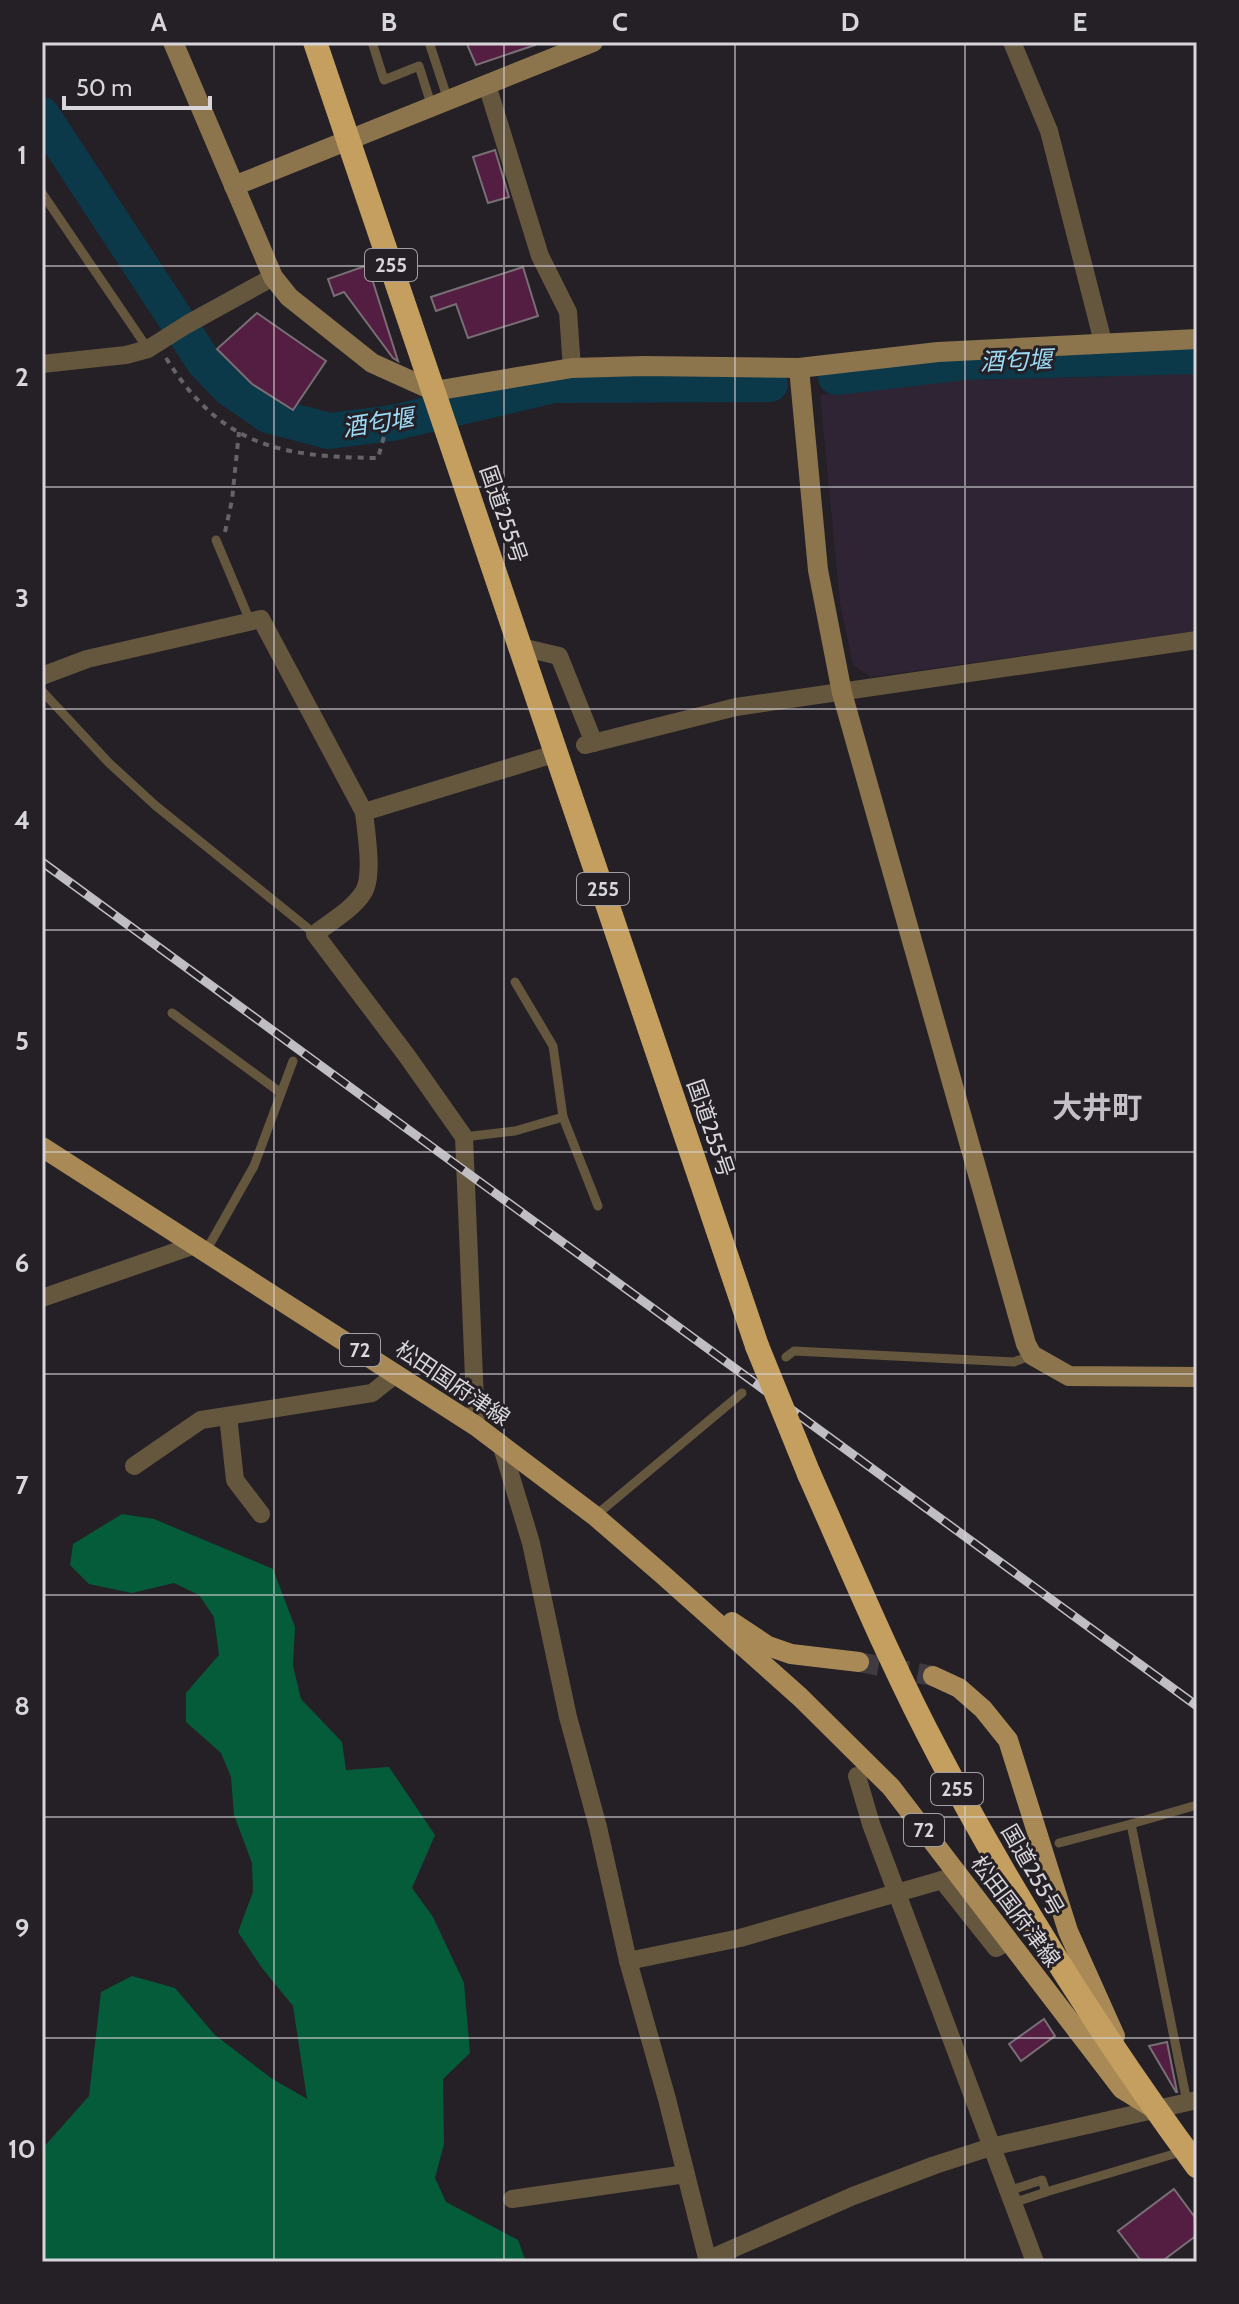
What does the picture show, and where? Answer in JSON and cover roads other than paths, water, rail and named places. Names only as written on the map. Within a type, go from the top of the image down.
[{"type":"highway","name":"国道255号","points":[[315,42],[757,1346],[809,1474],[937,1753],[1029,1915],[1138,2085],[1191,2159]]},
{"type":"main road","name":"松田国府津線","points":[[42,1147],[476,1426],[595,1516],[800,1697],[891,1787],[1122,2089],[1156,2111]]},
{"type":"main road","name":"松田国府津線","points":[[662,1574],[768,1646],[791,1654],[859,1662]]},
{"type":"main road","name":"松田国府津線","points":[[933,1676],[959,1688],[983,1709],[1008,1740],[1068,1931],[1138,2085]]},
{"type":"street","points":[[173,42],[273,277],[289,297],[372,363],[436,396],[572,368],[799,368],[938,352],[1197,339]]},
{"type":"street","points":[[234,186],[593,42]]},
{"type":"street","points":[[1012,42],[1049,131],[1103,342]]},
{"type":"street","points":[[487,85],[540,256],[568,312],[572,368]]},
{"type":"street","points":[[42,364],[126,355],[155,345],[273,277]]},
{"type":"street","points":[[799,368],[818,570],[842,693],[1021,1329],[1032,1355],[1069,1376],[1197,1377]]},
{"type":"street","points":[[42,676],[87,659],[261,619],[364,812],[368,874],[365,892],[351,907],[315,934],[464,1137],[476,1426]]},
{"type":"street","points":[[521,647],[559,656],[590,744],[736,707],[1197,640]]},
{"type":"street","points":[[364,812],[544,757]]},
{"type":"street","points":[[42,1298],[200,1248]]},
{"type":"street","points":[[134,1466],[201,1420],[372,1393],[396,1374]]},
{"type":"street","points":[[228,1416],[235,1480],[261,1514]]},
{"type":"street","points":[[501,1444],[531,1543],[568,1717],[707,2261],[853,2196],[935,2165],[991,2147],[1192,2101]]},
{"type":"street","points":[[857,1776],[871,1824],[1035,2262]]},
{"type":"street","points":[[628,1961],[740,1938],[946,1879],[996,1948],[1009,1941]]},
{"type":"street","points":[[512,2199],[686,2174]]},
{"type":"lane","points":[[372,42],[384,80],[419,66],[440,104]]},
{"type":"lane","points":[[429,42],[440,104]]},
{"type":"lane","points":[[42,193],[155,345]]},
{"type":"lane","points":[[220,538],[250,621]]},
{"type":"lane","points":[[42,691],[109,763],[156,806],[315,934]]},
{"type":"lane","points":[[515,982],[553,1046],[563,1117],[598,1206]]},
{"type":"lane","points":[[172,1013],[281,1093]]},
{"type":"lane","points":[[200,1248],[254,1166],[293,1061]]},
{"type":"lane","points":[[464,1137],[515,1131],[563,1117]]},
{"type":"lane","points":[[786,1357],[794,1351],[1014,1362],[1032,1355]]},
{"type":"lane","points":[[595,1516],[742,1393]]},
{"type":"lane","points":[[1059,1843],[1197,1805]]},
{"type":"lane","points":[[1131,1824],[1192,2101]]},
{"type":"lane","points":[[1010,2197],[1042,2180],[1046,2192],[1191,2159]]},
{"type":"waterway","name":"酒匂堰","points":[[42,115],[204,362],[229,388],[268,415],[329,431],[392,423],[554,385],[770,384]]},
{"type":"waterway","name":"酒匂堰","points":[[836,377],[964,362],[1197,356]]},
{"type":"tunnel","points":[[859,1662],[933,1676]]},
{"type":"railway","points":[[42,862],[1197,1706]]},
{"type":"district","name":"大井町","points":[[1097,1108]]}]
